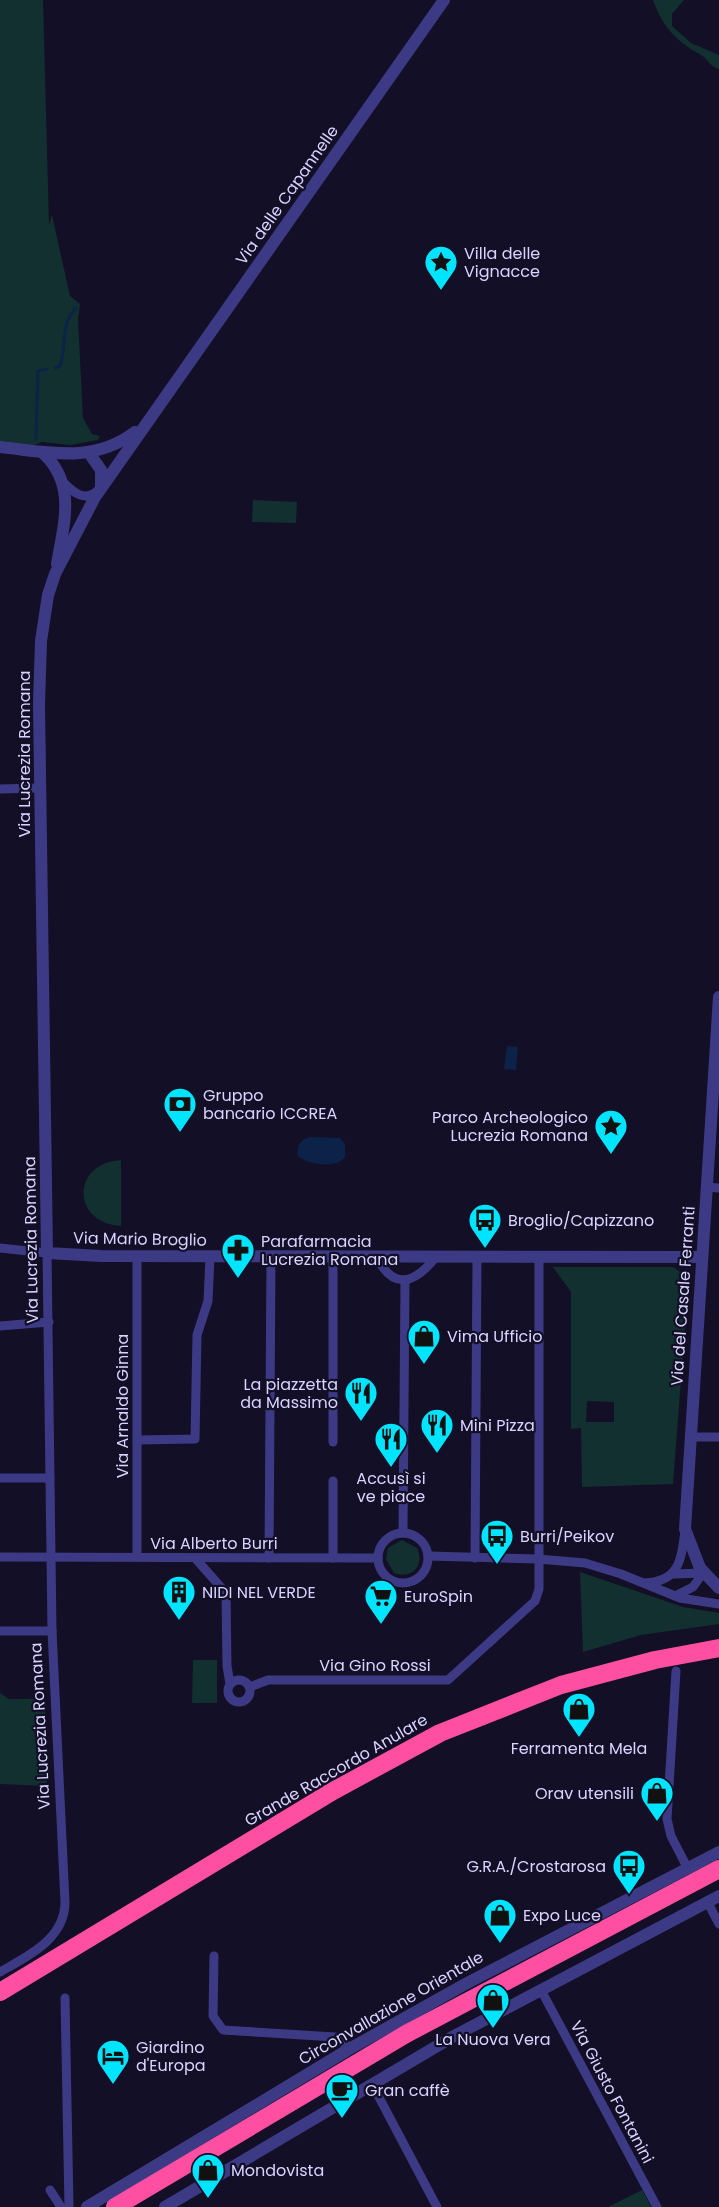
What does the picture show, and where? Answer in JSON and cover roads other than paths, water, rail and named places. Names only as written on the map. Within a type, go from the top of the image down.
[{"type":"highway","name":"Grande Raccordo Anulare","points":[[0,1992],[333,1791],[446,1730],[561,1685],[655,1660],[719,1648]]},
{"type":"highway","points":[[115,2207],[406,2034],[693,1874],[719,1871]]},
{"type":"street","name":"Via delle Capannelle","points":[[100,489],[158,410],[444,0]]},
{"type":"street","name":"Via delle Capannelle","points":[[0,447],[42,452],[77,460],[122,442],[158,410]]},
{"type":"street","points":[[42,452],[58,468],[64,483],[63,529],[55,574]]},
{"type":"street","points":[[77,460],[102,470],[100,489],[91,496],[82,496],[64,483],[77,460]]},
{"type":"street","name":"Via Lucrezia Romana","points":[[0,1972],[41,1946],[58,1927],[65,1911],[51,1631],[49,1322],[39,788],[41,641],[55,574],[100,489]]},
{"type":"street","points":[[0,789],[39,788]]},
{"type":"street","name":"Via del Casale Ferranti","points":[[719,997],[713,1188],[700,1281],[685,1529],[703,1573],[719,1588]]},
{"type":"street","points":[[0,1248],[47,1253]]},
{"type":"street","name":"Via Mario Broglio","points":[[47,1253],[210,1257],[702,1257]]},
{"type":"street","name":"Via Arnaldo Ginna","points":[[136,1557],[137,1256]]},
{"type":"street","points":[[376,1256],[387,1272],[405,1280],[419,1276],[435,1257]]},
{"type":"street","points":[[137,1440],[195,1439],[197,1335],[208,1301],[210,1257]]},
{"type":"street","points":[[269,1558],[271,1257]]},
{"type":"street","points":[[333,1257],[333,1442]]},
{"type":"street","points":[[475,1558],[477,1257]]},
{"type":"street","name":"Via Gino Rossi","points":[[250,1687],[268,1680],[451,1678],[535,1600],[538,1593],[540,1257]]},
{"type":"street","points":[[683,1257],[693,1267],[700,1281]]},
{"type":"street","points":[[403,1533],[405,1280]]},
{"type":"street","points":[[0,1326],[49,1322]]},
{"type":"street","points":[[690,1437],[719,1437]]},
{"type":"street","points":[[0,1478],[50,1478]]},
{"type":"street","points":[[333,1481],[333,1558]]},
{"type":"street","points":[[673,1574],[680,1561],[685,1529]]},
{"type":"street","points":[[403,1533],[422,1541],[428,1556],[424,1572],[406,1583],[394,1581],[386,1576],[378,1558],[385,1540],[403,1533]]},
{"type":"street","points":[[428,1556],[538,1558],[594,1565],[675,1596],[719,1604]]},
{"type":"street","name":"Via Alberto Burri","points":[[0,1557],[378,1558]]},
{"type":"street","points":[[195,1558],[226,1593],[226,1666],[230,1684]]},
{"type":"street","points":[[642,1583],[660,1581],[673,1574],[703,1573]]},
{"type":"street","points":[[675,1596],[693,1587],[703,1573]]},
{"type":"street","points":[[0,1631],[51,1631]]},
{"type":"street","points":[[676,1671],[667,1819],[671,1836],[693,1874]]},
{"type":"street","name":"Via Gino Rossi","points":[[241,1680],[250,1687],[251,1694],[247,1700],[236,1702],[228,1695],[230,1684],[241,1680]]},
{"type":"street","name":"Circonvallazione Orientale","points":[[87,2207],[351,2048],[470,1982],[693,1874],[719,1852]]},
{"type":"street","points":[[165,2207],[454,2036],[713,1899],[719,1924]]},
{"type":"street","points":[[214,1956],[213,2016],[223,2030],[335,2037],[351,2048]]},
{"type":"street","name":"Via Giusto Fontanini","points":[[541,1990],[657,2207]]},
{"type":"street","points":[[65,1998],[69,2207]]},
{"type":"street","points":[[372,2084],[437,2207]]},
{"type":"street","points":[[50,2190],[61,2207]]},
{"type":"water","points":[[507,1046],[518,1047],[516,1070],[504,1069]]},
{"type":"water","points":[[310,1137],[340,1138],[345,1144],[345,1157],[341,1161],[329,1164],[308,1162],[298,1156],[298,1152],[302,1141]]},
{"type":"waterway","points":[[55,368],[60,366],[66,328],[76,308]]},
{"type":"waterway","points":[[36,439],[38,371],[47,369]]},
{"type":"place","name":"Villa delle Vignacce","points":[[441,291]]},
{"type":"place","name":"Gruppo bancario ICCREA","points":[[180,1133]]},
{"type":"place","name":"Parco Archeologico Lucrezia Romana","points":[[611,1155]]},
{"type":"place","name":"Broglio/Capizzano","points":[[485,1249]]},
{"type":"place","name":"Parafarmacia Lucrezia Romana","points":[[238,1279]]},
{"type":"place","name":"Vima Ufficio","points":[[424,1365]]},
{"type":"place","name":"La piazzetta da Massimo","points":[[361,1422]]},
{"type":"place","name":"Mini Pizza","points":[[437,1454]]},
{"type":"place","name":"Accusì si ve piace","points":[[391,1468]]},
{"type":"place","name":"Burri/Peikov","points":[[497,1565]]},
{"type":"place","name":"NIDI NEL VERDE","points":[[179,1621]]},
{"type":"place","name":"EuroSpin","points":[[381,1625]]},
{"type":"place","name":"Ferramenta Mela","points":[[579,1738]]},
{"type":"place","name":"Orav utensili","points":[[657,1822]]},
{"type":"place","name":"G.R.A./Crostarosa","points":[[629,1895]]},
{"type":"place","name":"Expo Luce","points":[[500,1944]]},
{"type":"place","name":"La Nuova Vera","points":[[493,2029]]},
{"type":"place","name":"Giardino d'Europa","points":[[113,2085]]},
{"type":"place","name":"Gran caffè","points":[[342,2119]]},
{"type":"place","name":"Mondovista","points":[[208,2199]]}]
